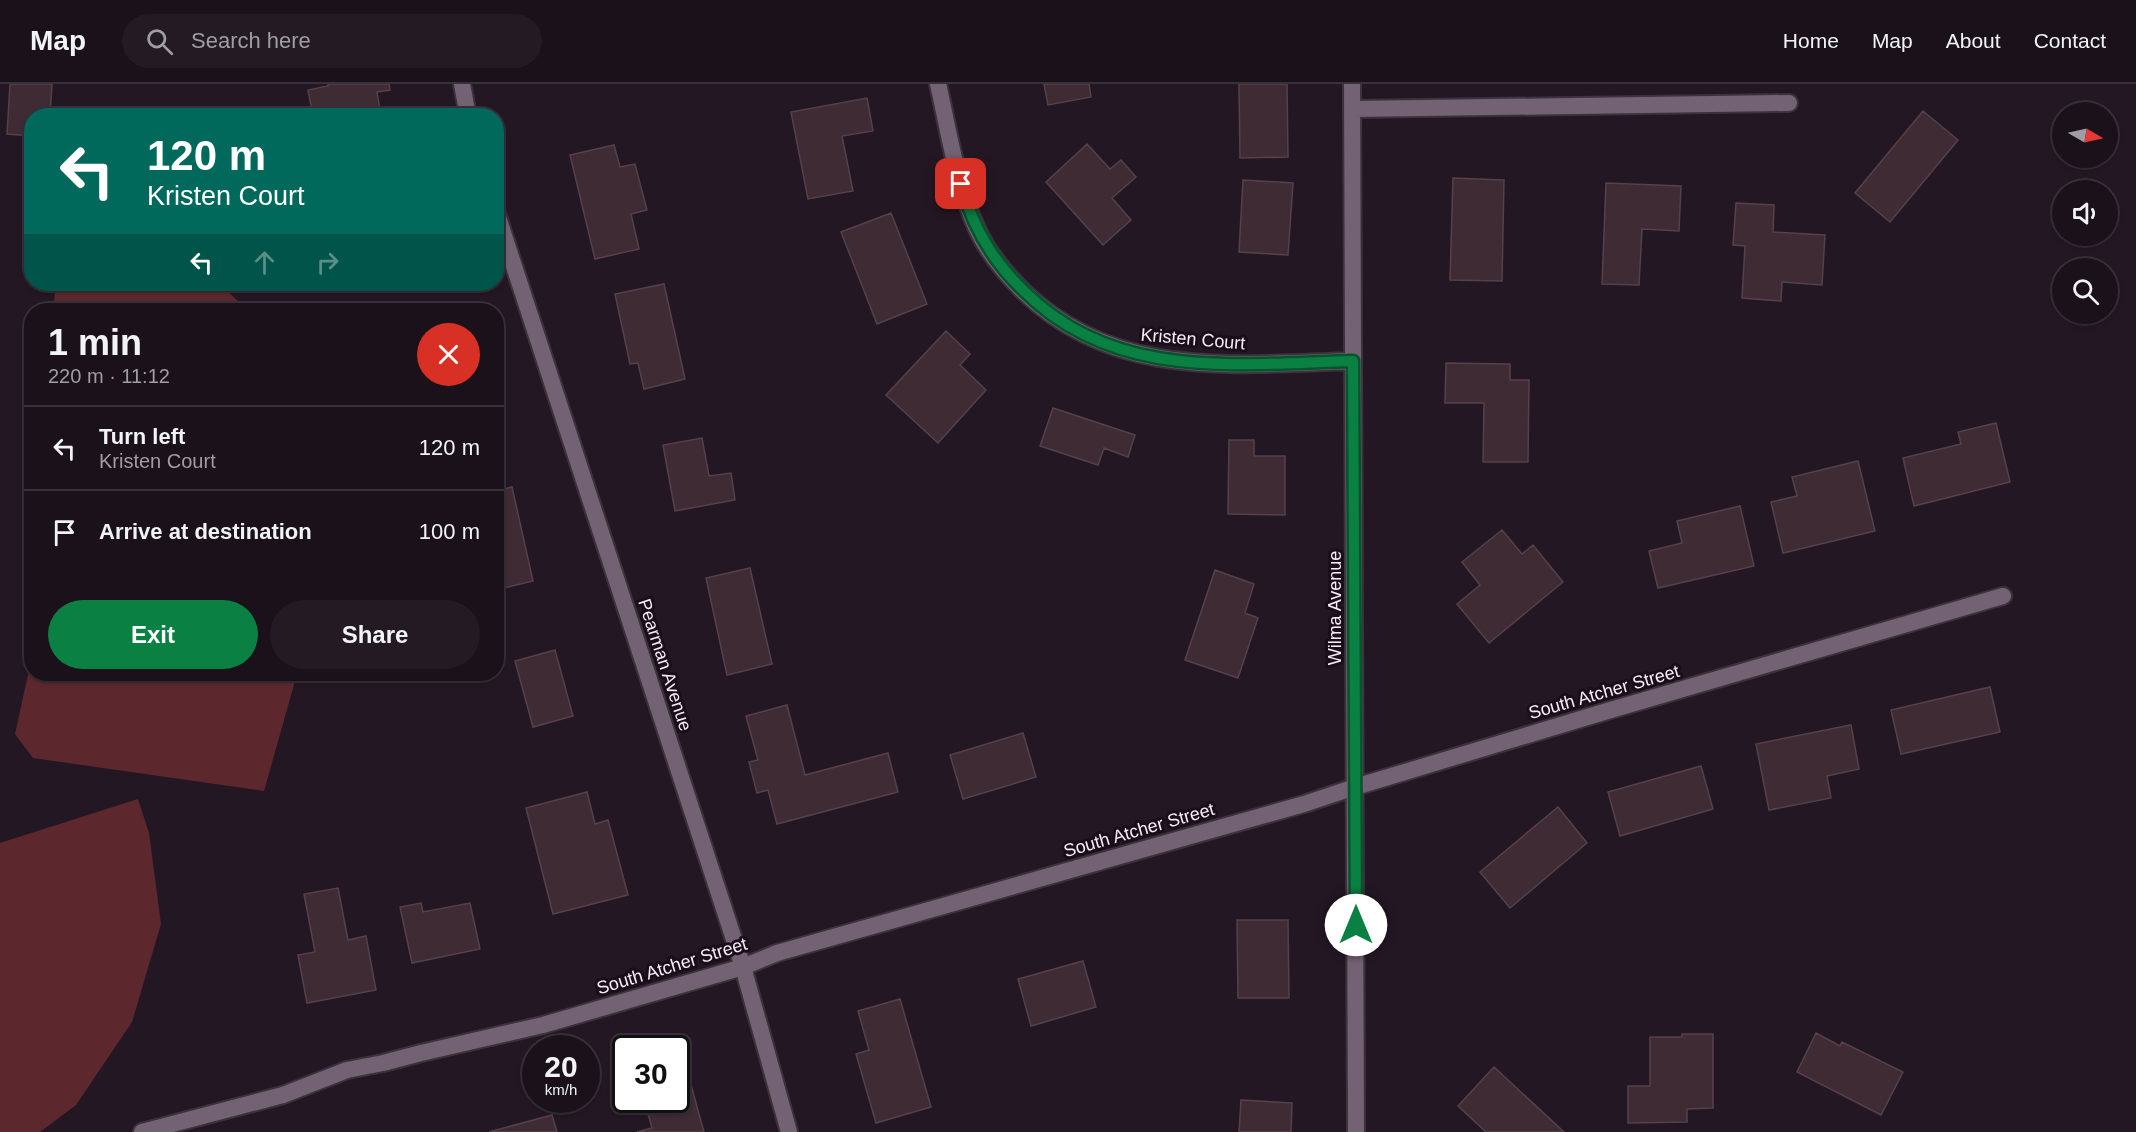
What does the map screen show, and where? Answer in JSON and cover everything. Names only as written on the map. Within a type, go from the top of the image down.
[{"type":"street","points":[[462,84],[466,108]]},
{"type":"street","name":"Kristen Court","points":[[938,84],[966,203],[978,231],[994,257],[1014,282],[1062,323],[1090,339],[1152,358],[1216,364],[1353,361]]},
{"type":"street","name":"Wilma Avenue","points":[[1352,84],[1356,1132]]},
{"type":"street","points":[[1352,109],[1789,103]]},
{"type":"street","name":"Pearman Avenue","points":[[504,235],[743,967],[789,1132]]},
{"type":"street","name":"South Atcher Street","points":[[142,1132],[283,1095],[347,1070],[543,1025],[743,967],[777,953],[1281,810],[1614,708],[2003,596]]},
{"type":"shaded area","points":[[55,291],[227,291],[240,303],[54,303]]},
{"type":"shaded area","points":[[27,681],[295,681],[264,791],[33,758],[15,734]]},
{"type":"shaded area","points":[[138,799],[149,833],[161,924],[132,1022],[76,1105],[40,1132],[0,1132],[0,843]]},
{"type":"building","points":[[10,84],[52,84],[50,108],[24,108],[24,135],[7,134]]},
{"type":"building","points":[[328,84],[389,84],[390,90],[377,92],[380,108],[311,108],[308,90],[328,86]]},
{"type":"building","points":[[1044,84],[1089,84],[1091,97],[1048,105]]},
{"type":"building","points":[[1239,84],[1287,84],[1288,157],[1240,158]]},
{"type":"building","points":[[867,98],[873,131],[842,136],[853,191],[808,199],[791,112]]},
{"type":"building","points":[[1923,111],[1958,140],[1890,222],[1855,193]]},
{"type":"building","points":[[1087,144],[1110,169],[1121,160],[1136,177],[1112,198],[1131,220],[1103,245],[1046,182]]},
{"type":"building","points":[[614,145],[620,167],[635,164],[647,210],[631,214],[639,249],[595,259],[570,155]]},
{"type":"building","points":[[1453,178],[1504,180],[1502,281],[1450,280]]},
{"type":"building","points":[[1243,180],[1293,183],[1288,255],[1239,252]]},
{"type":"building","points":[[1606,183],[1681,186],[1679,231],[1642,229],[1639,285],[1602,284]]},
{"type":"building","points":[[1736,203],[1774,205],[1773,232],[1825,235],[1822,285],[1782,282],[1781,301],[1742,298],[1745,246],[1733,245]]},
{"type":"building","points":[[891,213],[927,304],[877,324],[841,232]]},
{"type":"building","points":[[664,284],[685,379],[644,389],[638,363],[630,364],[615,294]]},
{"type":"building","points":[[946,331],[970,354],[960,365],[986,390],[938,443],[886,395]]},
{"type":"building","points":[[1446,363],[1510,364],[1510,380],[1529,380],[1528,462],[1483,462],[1484,403],[1445,403]]},
{"type":"building","points":[[1053,408],[1135,435],[1128,457],[1104,448],[1098,465],[1040,446]]},
{"type":"building","points":[[1996,423],[2010,482],[1914,506],[1903,458],[1961,444],[1958,432]]},
{"type":"building","points":[[702,438],[709,476],[731,473],[735,500],[675,511],[663,445]]},
{"type":"building","points":[[1229,440],[1254,440],[1254,456],[1285,456],[1285,515],[1228,514]]},
{"type":"building","points":[[1858,461],[1875,531],[1783,553],[1771,502],[1797,496],[1792,477]]},
{"type":"building","points":[[512,487],[533,581],[504,588],[504,489]]},
{"type":"building","points":[[1740,506],[1754,566],[1658,588],[1649,551],[1682,543],[1677,521]]},
{"type":"building","points":[[1502,530],[1522,554],[1533,545],[1563,582],[1489,643],[1457,604],[1480,585],[1462,562]]},
{"type":"building","points":[[750,568],[772,664],[727,675],[706,578]]},
{"type":"building","points":[[1215,570],[1254,584],[1245,613],[1258,618],[1238,678],[1185,660]]},
{"type":"building","points":[[555,650],[573,716],[533,727],[515,661]]},
{"type":"building","points":[[1990,687],[2000,732],[1901,754],[1891,710]]},
{"type":"building","points":[[787,705],[805,775],[888,753],[898,792],[777,824],[768,790],[757,793],[749,762],[758,760],[746,716]]},
{"type":"building","points":[[1851,725],[1859,769],[1827,776],[1831,798],[1769,810],[1756,744]]},
{"type":"building","points":[[1023,733],[1036,777],[963,799],[950,755]]},
{"type":"building","points":[[1701,766],[1713,809],[1620,836],[1608,792]]},
{"type":"building","points":[[587,792],[595,824],[608,820],[628,895],[553,914],[526,808]]},
{"type":"building","points":[[1558,807],[1587,843],[1510,908],[1480,872]]},
{"type":"building","points":[[338,888],[348,940],[366,936],[376,990],[307,1003],[298,955],[315,952],[304,894]]},
{"type":"building","points":[[421,903],[423,912],[470,903],[480,949],[412,963],[400,907]]},
{"type":"building","points":[[1237,920],[1288,920],[1289,998],[1238,998]]},
{"type":"building","points":[[1083,961],[1096,1007],[1031,1026],[1018,979]]},
{"type":"building","points":[[900,999],[931,1107],[876,1123],[856,1054],[869,1050],[858,1011]]},
{"type":"building","points":[[1816,1033],[1840,1046],[1842,1042],[1903,1072],[1881,1115],[1797,1072]]},
{"type":"building","points":[[1682,1034],[1713,1034],[1713,1108],[1687,1109],[1687,1122],[1628,1123],[1628,1086],[1650,1086],[1650,1037],[1682,1037]]},
{"type":"building","points":[[1494,1067],[1564,1132],[1486,1132],[1458,1106]]},
{"type":"building","points":[[690,1081],[704,1132],[637,1132],[652,1128],[648,1113],[690,1113]]},
{"type":"building","points":[[1241,1100],[1292,1103],[1291,1132],[1239,1132]]},
{"type":"building","points":[[552,1115],[557,1132],[489,1132]]},
{"type":"route","points":[[961,184],[978,231],[994,257],[1014,282],[1062,323],[1090,339],[1152,358],[1216,364],[1353,361],[1356,925]]}]
